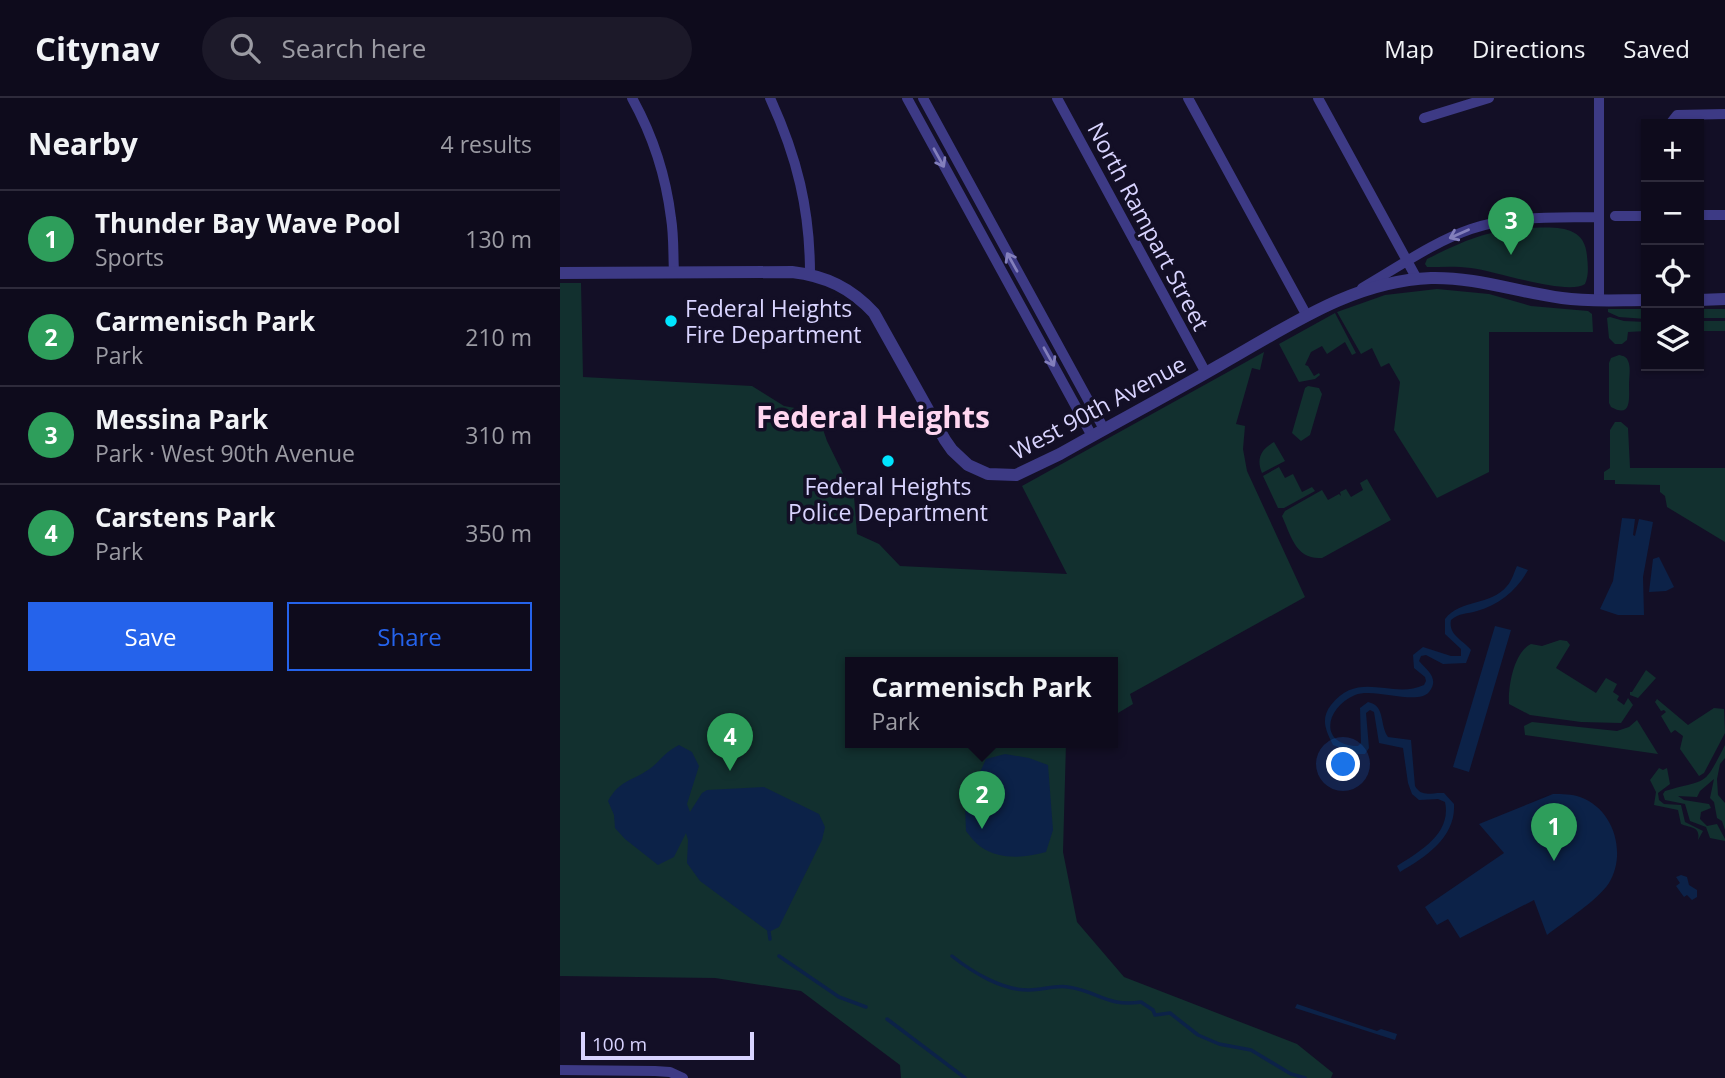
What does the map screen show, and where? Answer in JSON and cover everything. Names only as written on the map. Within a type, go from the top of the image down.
[{"type":"street","points":[[632,98],[655,152],[666,192],[671,218],[674,272]]},
{"type":"street","points":[[770,98],[798,169],[806,208],[810,274]]},
{"type":"street","points":[[907,98],[1092,436]]},
{"type":"street","name":"North Rampart Street","points":[[1057,98],[1206,373]]},
{"type":"street","points":[[1188,98],[1307,316]]},
{"type":"street","points":[[1318,98],[1417,279]]},
{"type":"street","points":[[1424,118],[1489,98]]},
{"type":"street","points":[[1599,98],[1599,300]]},
{"type":"street","points":[[915,114],[925,103],[1104,429]]},
{"type":"street","points":[[1674,119],[1677,115],[1725,114]]},
{"type":"street","points":[[1704,215],[1725,215]]},
{"type":"street","points":[[1615,216],[1641,216]]},
{"type":"street","name":"West 90th Avenue","points":[[560,273],[780,272],[810,274],[835,282],[849,290],[874,313],[952,450],[968,465],[988,474],[1016,475],[1356,292],[1452,237],[1497,222],[1528,218],[1599,217]]},
{"type":"street","points":[[986,243],[998,236]]},
{"type":"street","name":"West 90th Avenue","points":[[1356,292],[1417,279],[1472,280],[1563,298],[1641,300]]},
{"type":"street","points":[[1704,300],[1725,299]]},
{"type":"street","points":[[560,1070],[655,1070],[670,1072],[683,1078]]},
{"type":"green space","points":[[1523,228],[1564,229],[1580,237],[1587,256],[1588,274],[1585,284],[1563,287],[1471,268],[1427,267],[1425,264],[1427,259],[1474,238]]},
{"type":"green space","points":[[560,283],[581,283],[583,377],[752,386],[784,406],[817,412],[827,441],[854,496],[857,534],[879,544],[900,566],[1067,574],[1022,486],[1264,352],[1260,370],[1252,368],[1236,424],[1245,426],[1243,449],[1247,471],[1305,597],[1130,694],[1133,704],[1118,713],[1118,657],[845,657],[845,748],[1066,748],[1063,852],[1077,922],[1124,977],[1297,1044],[1333,1073],[1331,1078],[901,1078],[900,1065],[801,991],[715,978],[560,976]]},
{"type":"green space","points":[[1437,289],[1489,294],[1531,306],[1588,311],[1592,314],[1593,332],[1489,332],[1489,472],[1437,498],[1394,430],[1400,382],[1389,363],[1381,367],[1372,348],[1361,354],[1337,312],[1385,295]]},
{"type":"green space","points":[[1608,309],[1641,309],[1641,319],[1619,317],[1608,312]]},
{"type":"green space","points":[[1704,309],[1725,309],[1725,318],[1704,318]]},
{"type":"green space","points":[[1335,313],[1356,353],[1352,355],[1345,342],[1327,354],[1322,346],[1311,352],[1305,365],[1314,376],[1319,373],[1320,375],[1315,379],[1299,382],[1279,344]]},
{"type":"green space","points":[[1607,318],[1641,322],[1641,331],[1628,332],[1627,340],[1622,344],[1615,344],[1609,338]]},
{"type":"green space","points":[[1704,321],[1725,321],[1725,331],[1704,331]]},
{"type":"green space","points":[[1619,355],[1626,358],[1630,369],[1629,401],[1623,410],[1611,407],[1609,403],[1609,363],[1611,358]]},
{"type":"green space","points":[[1305,388],[1319,388],[1322,394],[1310,435],[1301,441],[1292,433]]},
{"type":"green space","points":[[1615,422],[1621,422],[1628,428],[1630,468],[1725,468],[1725,542],[1667,507],[1665,496],[1660,492],[1660,485],[1615,484],[1615,480],[1604,480],[1604,472],[1610,468],[1610,430]]},
{"type":"green space","points":[[1274,442],[1285,461],[1262,473],[1261,455]]},
{"type":"green space","points":[[1279,467],[1285,478],[1293,474],[1302,492],[1312,487],[1315,491],[1284,508],[1278,508],[1263,476]]},
{"type":"green space","points":[[1367,479],[1391,520],[1322,558],[1313,558],[1300,551],[1282,516],[1285,511],[1322,490],[1328,500],[1339,494],[1341,496],[1340,492],[1346,489],[1351,497],[1363,490],[1360,483]]},
{"type":"green space","points":[[1560,640],[1567,641],[1570,645],[1556,668],[1596,693],[1606,678],[1617,684],[1613,692],[1619,696],[1617,700],[1624,705],[1628,698],[1633,705],[1621,723],[1581,722],[1530,715],[1509,704],[1511,679],[1520,654],[1531,644],[1542,646]]},
{"type":"green space","points":[[1646,670],[1656,678],[1638,698],[1630,695],[1630,692]]},
{"type":"green space","points":[[1657,699],[1688,725],[1714,708],[1724,709],[1725,733],[1704,773],[1699,776],[1680,749],[1683,736],[1675,730],[1671,733],[1661,716],[1666,712],[1661,711],[1655,702]]},
{"type":"green space","points":[[1637,720],[1658,754],[1525,735],[1524,726],[1532,722],[1617,731],[1629,727]]},
{"type":"green space","points":[[1725,745],[1725,758],[1720,764],[1717,779],[1718,795],[1725,803],[1725,830],[1722,821],[1717,818],[1714,802],[1710,798],[1714,779],[1697,797],[1678,796],[1684,800],[1709,804],[1711,808],[1701,812],[1700,819],[1707,826],[1717,824],[1725,841],[1710,838],[1706,827],[1690,821],[1685,804],[1665,800],[1663,794],[1665,791],[1703,779],[1713,768]]},
{"type":"green space","points":[[1659,768],[1667,768],[1670,784],[1658,793],[1659,800],[1664,804],[1681,805],[1685,822],[1703,831],[1698,840],[1696,830],[1681,824],[1678,810],[1654,805],[1656,792],[1650,780]]},
{"type":"water","points":[[1622,518],[1635,519],[1635,536],[1639,519],[1653,522],[1643,577],[1644,615],[1618,615],[1600,609],[1613,581]]},
{"type":"water","points":[[1659,557],[1674,587],[1666,591],[1649,592],[1653,559]]},
{"type":"water","points":[[1517,566],[1528,570],[1507,596],[1493,605],[1451,620],[1454,633],[1471,650],[1466,663],[1443,664],[1426,655],[1421,656],[1419,661],[1433,679],[1429,692],[1415,697],[1373,693],[1355,695],[1337,708],[1332,717],[1330,725],[1336,739],[1358,746],[1361,743],[1360,708],[1368,702],[1374,704],[1380,711],[1388,737],[1411,740],[1415,786],[1418,790],[1424,793],[1444,793],[1454,804],[1450,826],[1438,845],[1400,872],[1397,866],[1424,848],[1439,833],[1444,824],[1445,802],[1438,799],[1419,800],[1412,794],[1403,748],[1379,743],[1374,712],[1370,710],[1366,713],[1369,748],[1365,754],[1356,754],[1333,745],[1326,730],[1326,715],[1342,694],[1353,689],[1412,689],[1424,685],[1425,677],[1414,668],[1413,655],[1423,647],[1451,656],[1461,656],[1461,649],[1445,634],[1445,619],[1459,608],[1493,597],[1500,592],[1510,582]]},
{"type":"water","points":[[1495,626],[1511,630],[1469,772],[1453,767]]},
{"type":"water","points":[[679,745],[692,752],[699,766],[687,804],[690,812],[702,793],[707,790],[764,787],[819,814],[825,827],[822,840],[779,927],[769,932],[700,881],[687,863],[686,833],[674,857],[658,865],[615,828],[614,815],[608,801],[612,794]]},
{"type":"water","points":[[1005,754],[1048,765],[1053,830],[1046,852],[1030,856],[996,854],[979,845],[966,831],[965,805],[986,759]]},
{"type":"water","points":[[1553,794],[1580,797],[1592,803],[1609,822],[1617,846],[1617,859],[1604,890],[1547,935],[1534,900],[1460,938],[1448,919],[1437,925],[1425,907],[1504,853],[1479,824]]},
{"type":"water","points":[[1676,877],[1687,877],[1689,885],[1697,890],[1697,897],[1692,900],[1687,895],[1684,897],[1676,886],[1680,883]]},
{"type":"water","points":[[1297,1004],[1377,1031],[1381,1029],[1397,1034],[1395,1040],[1295,1008]]},
{"type":"waterway","points":[[769,932],[770,939]]},
{"type":"waterway","points":[[779,956],[839,997],[866,1007]]},
{"type":"waterway","points":[[952,956],[978,974],[1009,987],[1030,990],[1068,987],[1110,1001],[1141,1002],[1153,1010],[1155,1015],[1170,1013],[1198,1035],[1219,1044],[1251,1050],[1291,1074],[1305,1078]]},
{"type":"waterway","points":[[887,1019],[965,1078]]},
{"type":"place","name":"Messina Park","points":[[1511,255]]},
{"type":"place","name":"Federal Heights Fire Department","points":[[671,321]]},
{"type":"place","name":"Federal Heights Police Department","points":[[888,461]]},
{"type":"place","name":"Carstens Park","points":[[730,771]]},
{"type":"place","name":"Carmenisch Park","points":[[982,829]]},
{"type":"place","name":"Thunder Bay Wave Pool","points":[[1554,861]]},
{"type":"district","name":"Federal Heights","points":[[873,416]]}]
